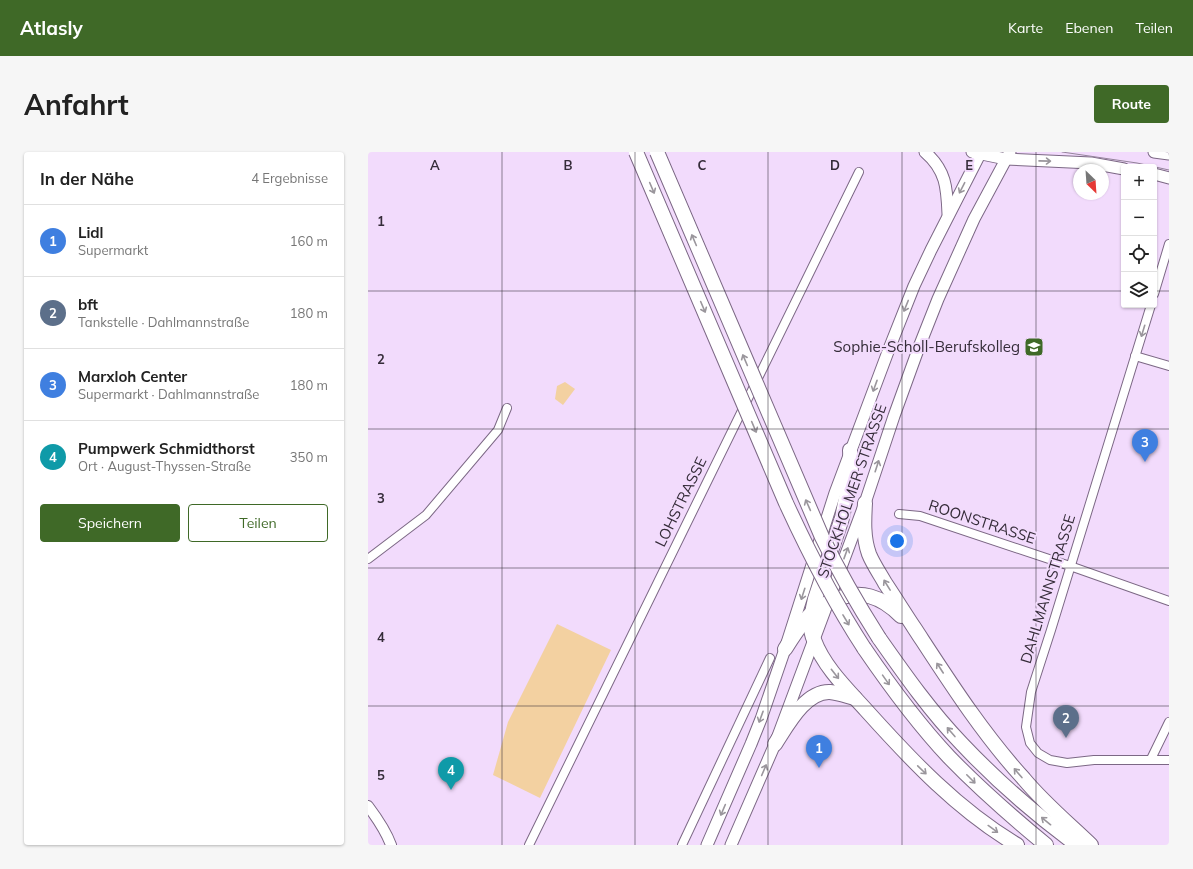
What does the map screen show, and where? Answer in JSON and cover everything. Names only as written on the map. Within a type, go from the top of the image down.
[{"type":"highway","points":[[636,152],[786,503],[805,544],[844,617],[891,687],[948,756],[1015,820],[1046,845]]},
{"type":"highway","points":[[657,152],[822,537],[860,608],[906,676],[961,744],[1028,807],[1077,845]]},
{"type":"highway","points":[[850,450],[851,473],[842,518],[812,612],[811,626],[814,641],[825,662],[855,698],[904,752],[945,792],[970,813],[1017,845]]},
{"type":"highway","points":[[865,503],[863,523],[864,535],[869,554],[876,568],[961,699],[1004,756],[1039,795],[1091,845]]},
{"type":"highway","points":[[785,649],[812,612],[828,603],[850,595],[864,595],[879,599],[893,608],[916,630]]},
{"type":"highway","points":[[775,744],[796,713],[807,701],[816,695],[829,692],[855,698]]},
{"type":"main road","points":[[925,152],[939,167],[944,179],[947,192],[948,214]]},
{"type":"main road","points":[[1154,152],[1169,154]]},
{"type":"main road","points":[[978,153],[1008,156],[1022,161],[1091,163],[1121,168]]},
{"type":"main road","name":"STOCKHOLMER STRASSE","points":[[707,845],[754,738],[785,649],[835,493],[888,349],[914,286],[978,153]]},
{"type":"main road","name":"STOCKHOLMER STRASSE","points":[[730,845],[775,744],[865,503],[896,409],[938,298],[974,219],[1008,156]]},
{"type":"main road","points":[[1157,175],[1169,178]]},
{"type":"street","name":"LOHSTRASSE","points":[[529,845],[859,172]]},
{"type":"street","points":[[1157,284],[1169,244]]},
{"type":"street","name":"DAHLMANNSTRASSE","points":[[1150,308],[1031,692],[1026,727],[1030,743],[1038,753],[1050,760],[1067,763],[1094,760],[1169,760]]},
{"type":"street","points":[[1135,356],[1169,366]]},
{"type":"street","points":[[368,559],[426,515],[498,430],[507,408]]},
{"type":"street","name":"ROONSTRASSE","points":[[899,514],[920,516],[1169,601]]},
{"type":"street","points":[[682,845],[770,658]]},
{"type":"street","points":[[1151,759],[1169,722]]},
{"type":"street","points":[[368,806],[379,820],[392,845]]},
{"type":"shaded area","points":[[565,382],[575,389],[563,405],[555,399],[557,386]]},
{"type":"shaded area","points":[[557,624],[611,650],[540,798],[493,775],[508,722]]},
{"type":"tram line","points":[[1062,152],[1137,163],[1169,170]]},
{"type":"place","name":"Sophie-Scholl-Berufskolleg","points":[[1034,347]]},
{"type":"place","name":"Marxloh Center","points":[[1145,462]]},
{"type":"place","name":"bft","points":[[1066,738]]},
{"type":"place","name":"Lidl","points":[[819,768]]},
{"type":"place","name":"Pumpwerk Schmidthorst","points":[[451,790]]}]
